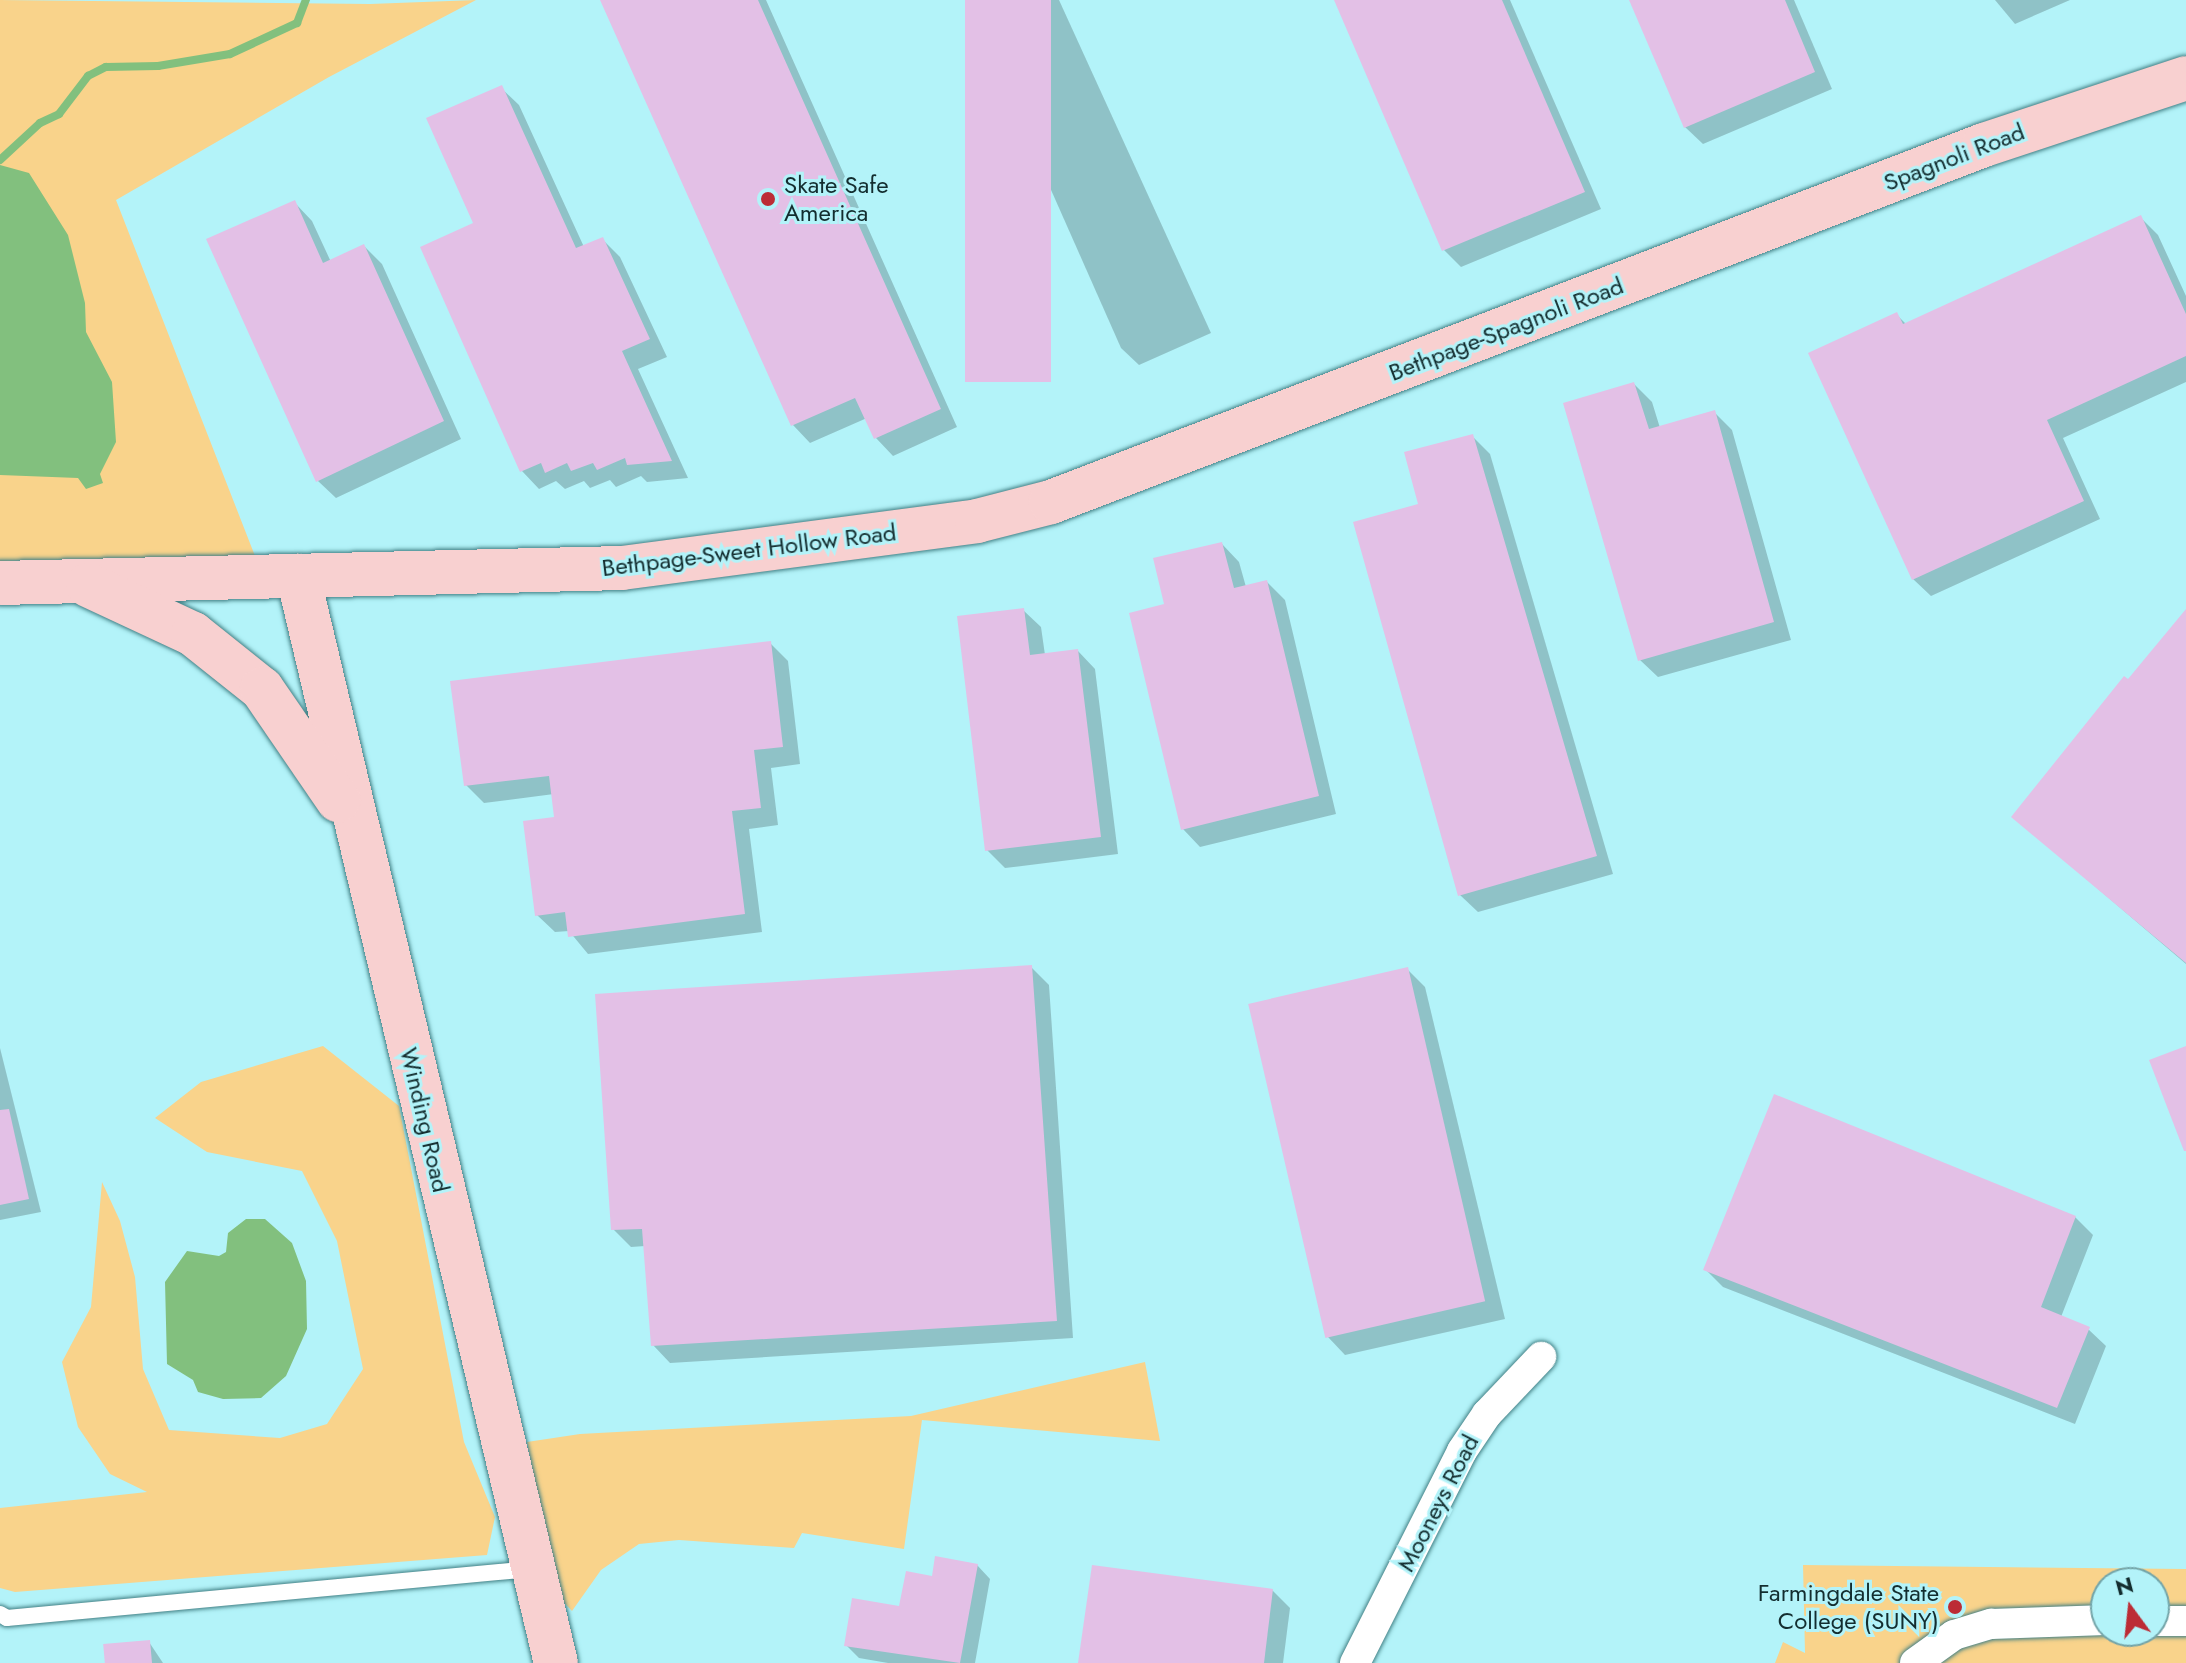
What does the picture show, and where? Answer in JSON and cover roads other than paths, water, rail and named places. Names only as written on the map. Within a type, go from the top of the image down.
[{"type":"main road","name":"Spagnoli Road","points":[[1725,245],[2062,116],[2186,78]]},
{"type":"main road","name":"Bethpage-Spagnoli Road","points":[[1287,413],[1725,245]]},
{"type":"main road","name":"Bethpage-Sweet Hollow Road","points":[[0,583],[622,568],[977,521],[1051,502],[1287,413]]},
{"type":"main road","name":"Winding Road","points":[[298,576],[556,1663]]},
{"type":"main road","points":[[78,581],[193,634],[262,689],[357,831]]},
{"type":"street","name":"Mooneys Road","points":[[1355,1663],[1462,1451],[1487,1414],[1541,1357]]},
{"type":"street","points":[[1915,1663],[1954,1635],[1991,1624],[2090,1621]]},
{"type":"lane","points":[[0,1614],[7,1618],[533,1568]]},
{"type":"waterway","points":[[0,160],[40,123],[59,114],[88,76],[106,67],[158,66],[230,54],[297,23],[306,0]]},
{"type":"place","name":"Skate Safe America","points":[[768,199]]},
{"type":"place","name":"Farmingdale State College (SUNY)","points":[[1955,1607]]}]
